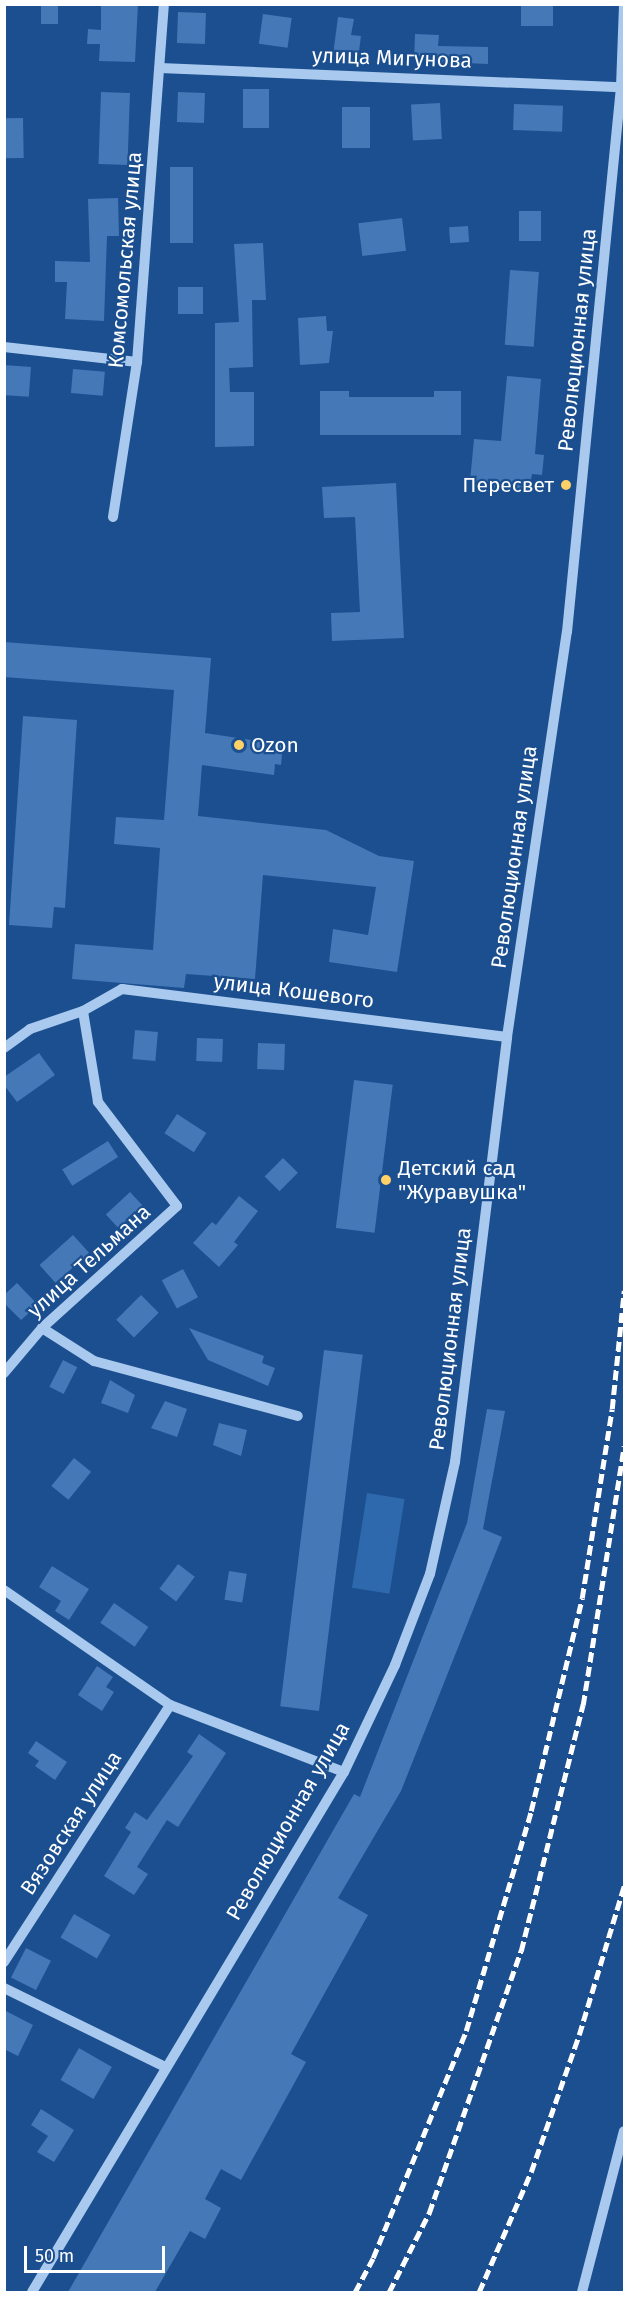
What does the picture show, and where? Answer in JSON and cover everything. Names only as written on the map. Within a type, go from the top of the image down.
[{"type":"street","name":"Комсомольская улица","points":[[113,517],[137,362],[164,4]]},
{"type":"street","name":"Революционная улица","points":[[32,2292],[344,1772],[395,1665],[430,1574],[452,1473],[507,1037],[567,632],[621,87],[624,4]]},
{"type":"street","name":"улица Мигунова","points":[[160,68],[621,87]]},
{"type":"street","points":[[4,347],[137,362]]},
{"type":"street","name":"улица Кошевого","points":[[4,1048],[30,1029],[83,1011],[122,989],[507,1037]]},
{"type":"street","name":"улица Тельмана","points":[[4,1372],[42,1328],[177,1206],[98,1102],[83,1011]]},
{"type":"street","points":[[42,1328],[94,1360],[298,1416]]},
{"type":"street","points":[[4,1590],[170,1705],[344,1772]]},
{"type":"street","name":"Вязовская улица","points":[[4,1962],[170,1705]]},
{"type":"street","points":[[4,1988],[165,2067]]},
{"type":"street","points":[[582,2292],[624,2131]]},
{"type":"shaded area","points":[[367,1493],[405,1499],[390,1594],[352,1588]]},
{"type":"building","points":[[41,4],[58,4],[58,24],[41,24]]},
{"type":"building","points":[[101,4],[138,4],[135,62],[99,61],[100,44],[87,44],[88,29],[101,30]]},
{"type":"building","points":[[521,4],[553,4],[553,26],[521,26]]},
{"type":"building","points":[[178,12],[206,13],[205,44],[177,43]]},
{"type":"building","points":[[263,14],[292,18],[288,48],[259,44]]},
{"type":"building","points":[[338,17],[354,19],[351,35],[361,36],[358,59],[333,55]]},
{"type":"building","points":[[415,34],[439,35],[438,46],[488,47],[488,64],[414,61]]},
{"type":"building","points":[[243,89],[269,89],[269,128],[243,128]]},
{"type":"building","points":[[101,92],[130,93],[127,165],[98,164]]},
{"type":"building","points":[[178,92],[205,93],[204,123],[177,122]]},
{"type":"building","points":[[440,103],[442,139],[413,140],[411,105]]},
{"type":"building","points":[[514,104],[563,106],[562,132],[513,130]]},
{"type":"building","points":[[342,107],[370,107],[370,148],[342,148]]},
{"type":"building","points":[[4,118],[23,118],[24,158],[5,158]]},
{"type":"building","points":[[170,167],[193,167],[193,243],[170,243]]},
{"type":"building","points":[[118,198],[119,236],[107,236],[104,321],[65,319],[67,282],[55,282],[55,261],[90,262],[88,199]]},
{"type":"building","points":[[519,211],[541,211],[541,241],[519,241]]},
{"type":"building","points":[[402,218],[406,251],[362,256],[358,223]]},
{"type":"building","points":[[468,226],[469,242],[450,243],[449,227]]},
{"type":"building","points":[[263,243],[266,300],[252,300],[253,367],[229,368],[230,392],[254,392],[254,446],[215,447],[215,323],[239,322],[234,244]]},
{"type":"building","points":[[510,270],[539,272],[534,347],[505,345]]},
{"type":"building","points":[[178,287],[203,287],[203,314],[178,314]]},
{"type":"building","points":[[326,316],[327,331],[333,331],[329,363],[300,365],[298,318]]},
{"type":"building","points":[[4,365],[31,367],[29,397],[4,395]]},
{"type":"building","points":[[73,369],[105,372],[103,396],[71,393]]},
{"type":"building","points":[[507,376],[541,379],[535,454],[544,455],[542,475],[532,474],[529,492],[488,489],[489,483],[470,481],[474,439],[501,441]]},
{"type":"building","points":[[320,391],[349,391],[349,397],[434,397],[434,391],[461,391],[461,435],[320,435]]},
{"type":"building","points":[[396,483],[404,638],[332,641],[331,613],[360,612],[355,517],[324,518],[322,487]]},
{"type":"building","points":[[4,642],[211,658],[205,733],[283,745],[281,765],[275,764],[274,775],[202,765],[198,816],[326,830],[379,856],[414,861],[397,972],[329,962],[333,929],[368,935],[376,887],[263,875],[255,979],[186,974],[184,988],[72,979],[75,944],[153,950],[160,848],[114,844],[116,817],[164,820],[174,690],[4,677]]},
{"type":"building","points":[[23,716],[77,720],[65,908],[54,907],[52,928],[9,925]]},
{"type":"building","points":[[135,1030],[158,1032],[155,1061],[132,1059]]},
{"type":"building","points":[[197,1038],[223,1039],[222,1062],[196,1061]]},
{"type":"building","points":[[258,1043],[285,1044],[284,1070],[257,1069]]},
{"type":"building","points":[[39,1053],[55,1075],[17,1102],[4,1085],[4,1077]]},
{"type":"building","points":[[354,1080],[393,1085],[375,1233],[336,1228]]},
{"type":"building","points":[[177,1114],[206,1133],[194,1152],[164,1133]]},
{"type":"building","points":[[108,1141],[118,1157],[72,1186],[62,1170]]},
{"type":"building","points":[[283,1158],[298,1173],[279,1191],[265,1176]]},
{"type":"building","points":[[130,1192],[142,1205],[118,1228],[106,1215]]},
{"type":"building","points":[[239,1196],[258,1211],[234,1242],[238,1245],[219,1267],[193,1243],[212,1222],[216,1225]]},
{"type":"building","points":[[73,1235],[89,1253],[56,1283],[40,1265]]},
{"type":"building","points":[[183,1269],[198,1297],[177,1309],[162,1280]]},
{"type":"building","points":[[17,1283],[38,1305],[21,1320],[4,1303],[4,1295]]},
{"type":"building","points":[[141,1295],[159,1313],[134,1337],[116,1320]]},
{"type":"building","points":[[189,1328],[264,1356],[262,1363],[275,1368],[268,1386],[208,1360]]},
{"type":"building","points":[[324,1350],[363,1355],[319,1711],[280,1706]]},
{"type":"building","points":[[63,1360],[77,1367],[64,1394],[49,1387]]},
{"type":"building","points":[[110,1380],[135,1395],[128,1413],[101,1403]]},
{"type":"building","points":[[165,1401],[187,1409],[177,1437],[151,1428]]},
{"type":"building","points":[[487,1409],[505,1411],[483,1529],[502,1537],[401,1791],[338,1898],[368,1915],[291,2054],[306,2062],[241,2180],[221,2169],[205,2199],[221,2208],[205,2239],[190,2231],[155,2292],[68,2292],[354,1794],[360,1797],[467,1523]]},
{"type":"building","points":[[219,1423],[247,1430],[241,1456],[213,1445]]},
{"type":"building","points":[[74,1458],[91,1472],[68,1500],[51,1486]]},
{"type":"building","points":[[178,1564],[195,1577],[176,1601],[159,1589]]},
{"type":"building","points":[[52,1566],[89,1589],[69,1620],[55,1611],[61,1601],[39,1587]]},
{"type":"building","points":[[229,1571],[247,1574],[242,1602],[224,1600]]},
{"type":"building","points":[[114,1603],[148,1627],[135,1647],[100,1623]]},
{"type":"building","points":[[97,1666],[113,1677],[106,1687],[114,1692],[102,1711],[78,1695]]},
{"type":"building","points":[[199,1734],[226,1753],[178,1827],[167,1820],[137,1867],[148,1874],[134,1895],[104,1876],[131,1832],[125,1828],[135,1812],[147,1820],[193,1756],[187,1752]]},
{"type":"building","points":[[36,1741],[67,1762],[55,1780],[35,1766],[39,1761],[28,1753]]},
{"type":"building","points":[[74,1914],[110,1935],[97,1958],[60,1937]]},
{"type":"building","points":[[26,1948],[51,1961],[36,1990],[11,1977]]},
{"type":"building","points":[[4,2010],[33,2025],[18,2056],[4,2049]]},
{"type":"building","points":[[79,2048],[112,2067],[93,2099],[60,2080]]},
{"type":"building","points":[[41,2109],[74,2130],[54,2162],[37,2152],[48,2136],[31,2125]]},
{"type":"railway","points":[[355,2292],[373,2258],[466,2031],[531,1811],[582,1598],[612,1409],[624,1291]]},
{"type":"railway","points":[[389,2292],[429,2213],[521,1951],[583,1705],[624,1446]]},
{"type":"railway","points":[[479,2292],[531,2172],[579,2035],[624,1886]]},
{"type":"place","name":"Пересвет","points":[[566,485]]},
{"type":"place","name":"Ozon","points":[[239,745]]},
{"type":"place","name":"Детский сад \"Журавушка\"","points":[[386,1180]]}]
